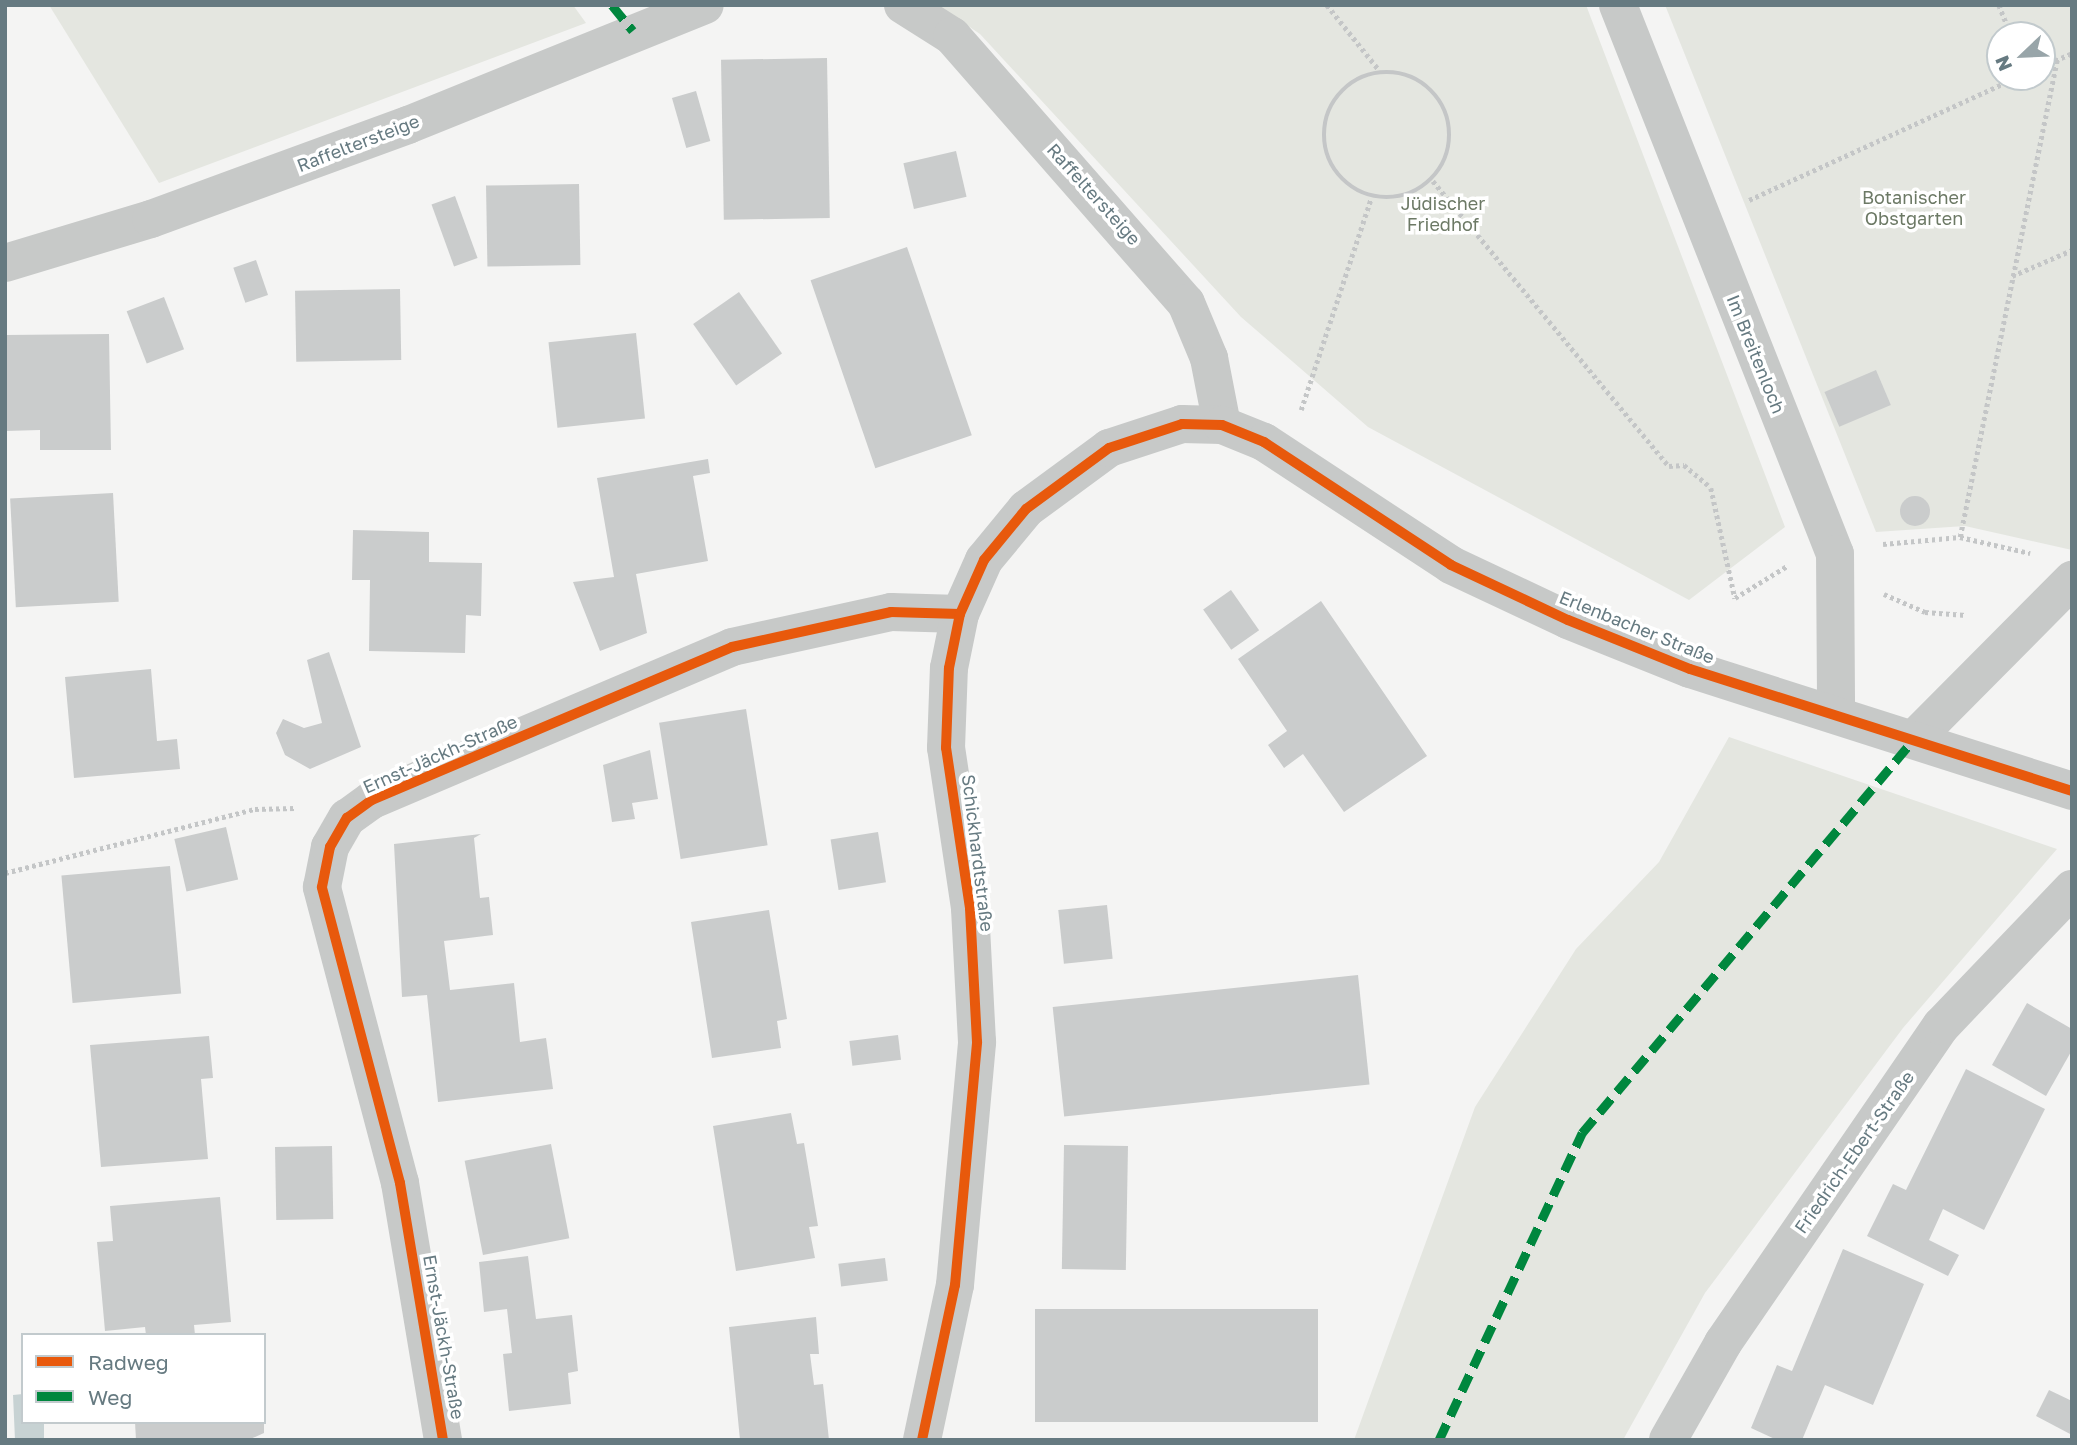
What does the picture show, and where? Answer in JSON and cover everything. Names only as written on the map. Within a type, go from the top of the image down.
[{"type":"street","name":"Raffeltersteige","points":[[5,263],[151,219],[396,130],[705,5]]},
{"type":"street","name":"Raffeltersteige","points":[[903,5],[952,36],[1186,303],[1209,358],[1222,425]]},
{"type":"street","name":"Im Breitenloch","points":[[1618,5],[1839,573],[1836,713]]},
{"type":"street","name":"Erlenbacher Straße","points":[[1222,425],[1287,456],[1451,565],[1568,620],[1690,669],[1836,713],[2072,791]]},
{"type":"street","name":"Schickhardtstraße","points":[[922,1440],[955,1285],[977,1042],[970,908],[946,748],[949,668],[960,614],[984,560],[1063,476],[1151,431],[1222,425]]},
{"type":"street","points":[[1914,738],[2039,610],[2072,580]]},
{"type":"street","name":"Ernst-Jäckh-Straße","points":[[443,1440],[400,1183],[322,887],[330,847],[347,818],[372,800],[732,648],[891,612],[960,614]]},
{"type":"street","name":"Friedrich-Ebert-Straße","points":[[1668,1440],[1723,1343],[1941,1026],[2072,888]]},
{"type":"path","points":[[1327,5],[1380,70],[1427,84],[1447,111],[1450,151],[1433,181],[1403,198],[1371,198],[1333,171],[1322,133],[1340,92],[1380,70]]},
{"type":"path","points":[[1959,537],[2057,60],[2072,53]]},
{"type":"path","points":[[1703,219],[1987,91]]},
{"type":"path","points":[[1433,181],[1669,466],[1684,465],[1711,488],[1728,570]]},
{"type":"path","points":[[1287,456],[1371,198]]},
{"type":"path","points":[[2011,276],[2072,250]]},
{"type":"path","points":[[1839,573],[1925,612],[2039,610]]},
{"type":"path","points":[[5,873],[255,808]]},
{"type":"green space","points":[[49,5],[573,5],[586,23],[159,183]]},
{"type":"green space","name":"Jüdischer Friedhof","points":[[937,5],[1586,5],[1785,527],[1689,600],[1368,427],[1241,317],[980,34]]},
{"type":"green space","name":"Botanischer Obstgarten","points":[[1665,5],[2072,5],[2072,550],[1965,526],[1876,532]]},
{"type":"green space","points":[[1729,737],[2057,849],[1903,1028],[1705,1293],[1623,1440],[1354,1440],[1475,1107],[1576,949],[1659,862]]},
{"type":"shaded area","points":[[21,1394],[21,1424],[44,1424],[44,1440],[15,1440],[13,1395]]},
{"type":"building","points":[[827,58],[830,218],[724,220],[721,60]]},
{"type":"building","points":[[696,91],[710,141],[686,148],[672,98]]},
{"type":"building","points":[[956,151],[967,197],[914,209],[903,163]]},
{"type":"building","points":[[579,184],[580,265],[487,267],[486,186]]},
{"type":"building","points":[[455,196],[478,258],[454,267],[432,205]]},
{"type":"building","points":[[907,247],[972,435],[875,468],[811,280]]},
{"type":"building","points":[[256,260],[268,295],[245,303],[233,268]]},
{"type":"building","points":[[400,289],[401,360],[296,362],[295,291]]},
{"type":"building","points":[[739,292],[782,353],[736,386],[693,324]]},
{"type":"building","points":[[164,297],[184,349],[147,364],[127,311]]},
{"type":"building","points":[[636,333],[645,419],[557,428],[548,342]]},
{"type":"building","points":[[109,334],[111,450],[40,450],[40,430],[5,431],[5,335]]},
{"type":"building","points":[[1876,370],[1891,405],[1839,427],[1824,392]]},
{"type":"building","points":[[708,459],[710,473],[693,476],[708,561],[636,574],[647,633],[600,651],[573,582],[614,577],[597,478]]},
{"type":"building","points":[[113,493],[119,602],[16,607],[10,498]]},
{"type":"building","points":[[1915,496],[1926,500],[1930,511],[1926,522],[1915,526],[1904,522],[1900,511],[1904,500]]},
{"type":"building","points":[[353,530],[429,532],[429,562],[482,563],[481,616],[466,615],[465,653],[369,651],[370,580],[352,580]]},
{"type":"building","points":[[1231,590],[1259,630],[1231,650],[1203,610]]},
{"type":"building","points":[[1321,601],[1427,756],[1344,812],[1303,754],[1284,768],[1268,745],[1287,731],[1238,659]]},
{"type":"building","points":[[329,652],[361,747],[310,769],[285,755],[276,733],[283,719],[304,728],[322,723],[307,660]]},
{"type":"building","points":[[151,669],[157,741],[177,739],[180,769],[74,778],[65,677]]},
{"type":"building","points":[[746,709],[768,845],[681,859],[659,723]]},
{"type":"building","points":[[650,750],[658,799],[632,803],[635,819],[612,822],[603,765]]},
{"type":"building","points":[[226,827],[238,880],[187,892],[174,839]]},
{"type":"building","points":[[878,832],[886,882],[839,890],[831,840]]},
{"type":"building","points":[[481,834],[474,838],[480,898],[489,897],[493,935],[444,941],[450,990],[514,983],[520,1042],[546,1038],[553,1089],[438,1102],[427,995],[402,997],[394,844]]},
{"type":"building","points":[[170,866],[181,994],[73,1003],[61,875]]},
{"type":"building","points":[[1107,905],[1113,959],[1064,964],[1058,910]]},
{"type":"building","points":[[769,910],[787,1019],[777,1021],[781,1048],[712,1058],[691,922]]},
{"type":"building","points":[[1358,975],[1369,1084],[1064,1116],[1053,1007]]},
{"type":"building","points":[[2027,1003],[2072,1029],[2072,1050],[2046,1096],[1992,1065]]},
{"type":"building","points":[[898,1035],[901,1060],[852,1066],[849,1041]]},
{"type":"building","points":[[209,1036],[213,1078],[201,1079],[208,1159],[101,1167],[90,1045]]},
{"type":"building","points":[[1966,1069],[2045,1109],[1984,1230],[1943,1209],[1929,1240],[1959,1255],[1948,1276],[1867,1236],[1893,1184],[1906,1190]]},
{"type":"building","points":[[791,1113],[797,1144],[804,1143],[818,1226],[809,1227],[815,1258],[736,1271],[713,1126]]},
{"type":"building","points":[[551,1144],[569,1238],[483,1255],[465,1161]]},
{"type":"building","points":[[1064,1145],[1128,1146],[1126,1270],[1062,1269]]},
{"type":"building","points":[[332,1146],[333,1219],[276,1220],[275,1147]]},
{"type":"building","points":[[220,1197],[231,1322],[194,1325],[195,1333],[146,1333],[145,1327],[105,1331],[97,1242],[113,1241],[110,1206]]},
{"type":"building","points":[[1843,1249],[1924,1284],[1873,1405],[1825,1385],[1802,1440],[1777,1440],[1751,1428],[1777,1365],[1792,1371]]},
{"type":"building","points":[[528,1256],[536,1319],[572,1315],[578,1371],[568,1373],[571,1404],[509,1411],[503,1354],[512,1353],[507,1309],[484,1312],[479,1262]]},
{"type":"building","points":[[885,1258],[888,1281],[841,1287],[838,1264]]},
{"type":"building","points":[[1035,1309],[1318,1309],[1318,1422],[1035,1422]]},
{"type":"building","points":[[816,1317],[819,1354],[810,1354],[814,1385],[823,1384],[829,1440],[740,1440],[729,1327]]},
{"type":"building","points":[[2049,1390],[2072,1401],[2072,1435],[2036,1416]]},
{"type":"building","points":[[135,1424],[264,1424],[264,1433],[248,1440],[136,1440]]},
{"type":"marked path","points":[[612,5],[633,31]]},
{"type":"marked path","points":[[1439,1440],[1582,1133],[1915,738]]},
{"type":"cycle path","points":[[922,1440],[955,1285],[977,1042],[970,908],[946,748],[949,668],[960,614],[984,560],[1026,509],[1109,448],[1182,424],[1222,425],[1264,442],[1451,565],[1568,620],[1690,669],[2072,791]]},
{"type":"cycle path","points":[[443,1440],[400,1183],[322,887],[330,847],[347,818],[372,800],[732,647],[891,612],[960,614]]}]
